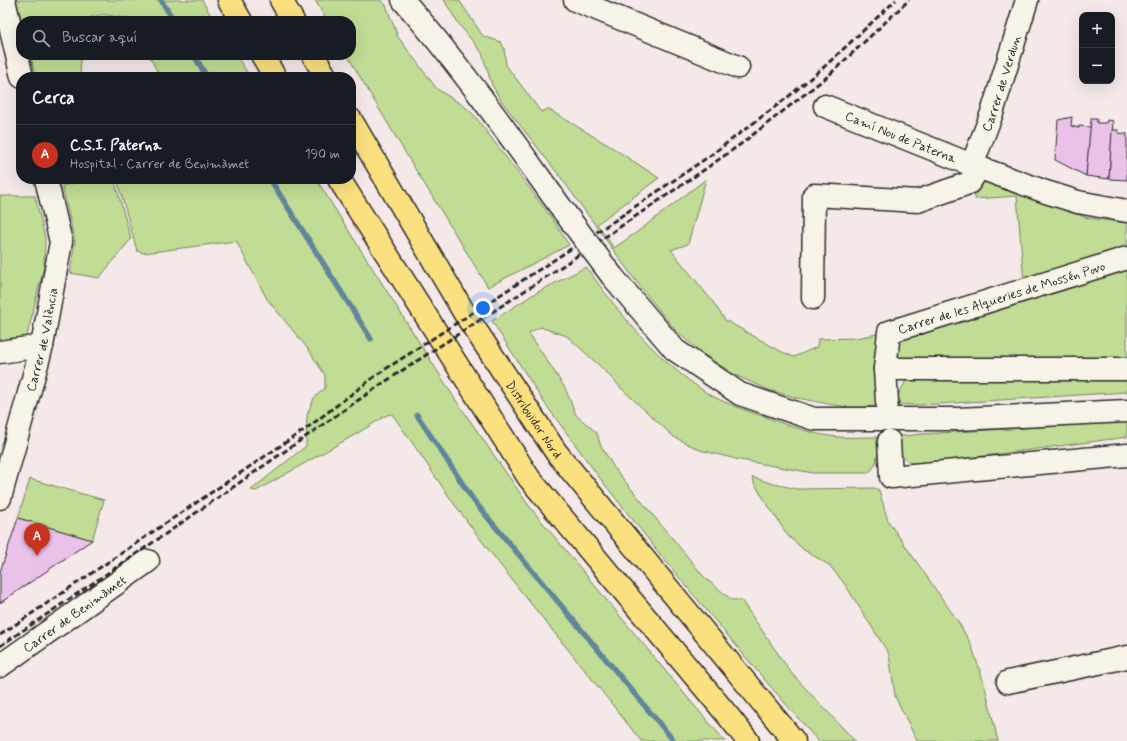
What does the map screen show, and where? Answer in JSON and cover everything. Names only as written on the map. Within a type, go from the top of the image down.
[{"type":"highway","points":[[229,0],[238,16]]},
{"type":"highway","points":[[281,0],[290,16]]},
{"type":"highway","points":[[265,60],[272,72]]},
{"type":"highway","points":[[316,60],[323,72]]},
{"type":"highway","name":"Distribuïdor Nord","points":[[356,129],[465,314],[556,452],[754,693]]},
{"type":"highway","points":[[342,184],[529,478],[748,741]]},
{"type":"highway","points":[[754,693],[794,741]]},
{"type":"highway","points":[[754,693],[798,741]]},
{"type":"highway","points":[[729,717],[752,741]]},
{"type":"street","points":[[4,0],[16,51]]},
{"type":"street","points":[[403,0],[479,94],[612,276],[675,350],[740,394],[814,419],[957,419],[1127,411]]},
{"type":"street","points":[[420,0],[427,28]]},
{"type":"street","points":[[575,0],[738,67]]},
{"type":"street","name":"Carrer de Verdun","points":[[975,166],[1027,0]]},
{"type":"street","points":[[18,60],[21,72]]},
{"type":"street","name":"Camí Nou de Paterna","points":[[825,106],[975,166],[1078,202],[1127,211]]},
{"type":"street","points":[[813,298],[814,195],[918,201],[969,183],[973,177],[975,166]]},
{"type":"street","name":"Carrer de València","points":[[0,498],[42,346],[61,242],[49,184]]},
{"type":"street","name":"Carrer de les Alqueries de Mossén Povo","points":[[887,402],[885,370],[889,332],[1127,258]]},
{"type":"street","points":[[0,352],[42,346]]},
{"type":"street","points":[[885,370],[1127,369]]},
{"type":"street","points":[[890,441],[891,477],[1127,455]]},
{"type":"street","name":"Carrer de Benimàmet","points":[[0,666],[148,561]]},
{"type":"street","points":[[1008,682],[1127,656]]},
{"type":"green space","points":[[16,0],[202,0],[211,16],[101,15],[21,16]]},
{"type":"green space","points":[[315,0],[380,0],[386,5],[398,37],[437,89],[464,106],[474,115],[551,217],[569,245],[488,287],[350,60],[356,60],[356,16],[324,16]]},
{"type":"green space","points":[[444,0],[459,0],[483,36],[501,42],[504,48],[506,65],[541,112],[548,109],[659,178],[597,224],[614,248],[640,230],[706,179],[688,244],[671,250],[713,302],[725,320],[782,352],[794,357],[817,347],[818,339],[856,338],[877,334],[876,358],[894,402],[907,379],[1127,375],[1127,392],[921,405],[893,404],[856,408],[797,398],[769,390],[735,375],[703,354],[676,331],[635,280],[562,179],[502,102],[492,85],[482,53],[458,23]]},
{"type":"green space","points":[[32,60],[81,60],[80,72],[34,72]]},
{"type":"green space","points":[[152,60],[239,60],[247,72],[158,72]]},
{"type":"green space","points":[[978,180],[986,181],[1017,192],[1031,199],[1088,218],[1127,223],[1127,247],[1024,284],[1017,196],[975,199],[974,184]]},
{"type":"green space","points":[[71,184],[115,184],[131,239],[99,278],[70,273],[75,242],[62,186]]},
{"type":"green space","points":[[118,184],[319,184],[455,399],[529,506],[725,741],[641,741],[475,532],[392,414],[387,415],[256,491],[251,490],[306,446],[307,415],[314,398],[325,388],[325,375],[308,349],[267,299],[236,241],[144,253],[137,251]]},
{"type":"green space","points":[[0,196],[35,196],[45,238],[44,266],[27,336],[0,340]]},
{"type":"green space","points":[[1127,265],[1127,358],[896,360],[896,337]]},
{"type":"green space","points":[[586,267],[640,336],[672,366],[707,393],[741,409],[810,432],[839,437],[878,437],[876,462],[872,470],[868,473],[813,473],[740,460],[700,450],[674,437],[567,336],[540,327],[529,333],[565,388],[576,415],[597,433],[600,444],[614,468],[705,578],[732,600],[741,600],[792,674],[855,741],[818,741],[764,679],[667,563],[602,481],[543,401],[492,321],[534,294]]},
{"type":"green space","points":[[1127,422],[1127,437],[921,464],[912,463],[905,459],[900,452],[894,437],[922,434]]},
{"type":"green space","points":[[752,477],[797,489],[874,488],[879,490],[888,521],[957,620],[971,644],[984,683],[998,741],[917,741],[895,696],[889,654],[844,583],[829,565],[804,550],[788,536],[755,485]]},
{"type":"green space","points":[[30,479],[104,500],[92,540],[18,518]]},
{"type":"building","points":[[1072,117],[1071,126],[1079,128],[1079,126],[1091,127],[1086,176],[1055,160],[1058,120]]},
{"type":"building","points":[[1091,119],[1097,119],[1097,123],[1106,123],[1107,120],[1113,121],[1109,179],[1086,176]]},
{"type":"building","points":[[1112,130],[1118,130],[1118,133],[1127,134],[1127,180],[1109,179]]},
{"type":"building","points":[[18,518],[92,540],[0,603],[0,572]]},
{"type":"waterway","points":[[161,0],[171,16]]},
{"type":"waterway","points":[[197,60],[204,72]]},
{"type":"waterway","points":[[273,184],[371,339]]},
{"type":"waterway","points":[[417,415],[474,501],[674,741]]},
{"type":"railway","points":[[0,635],[307,428],[378,374],[614,221],[711,155],[788,97],[824,67],[896,0]]},
{"type":"railway","points":[[0,646],[167,533],[383,383],[546,277],[741,144],[828,76],[909,0]]},
{"type":"place","name":"C.S.I. Paterna","points":[[37,556]]}]
